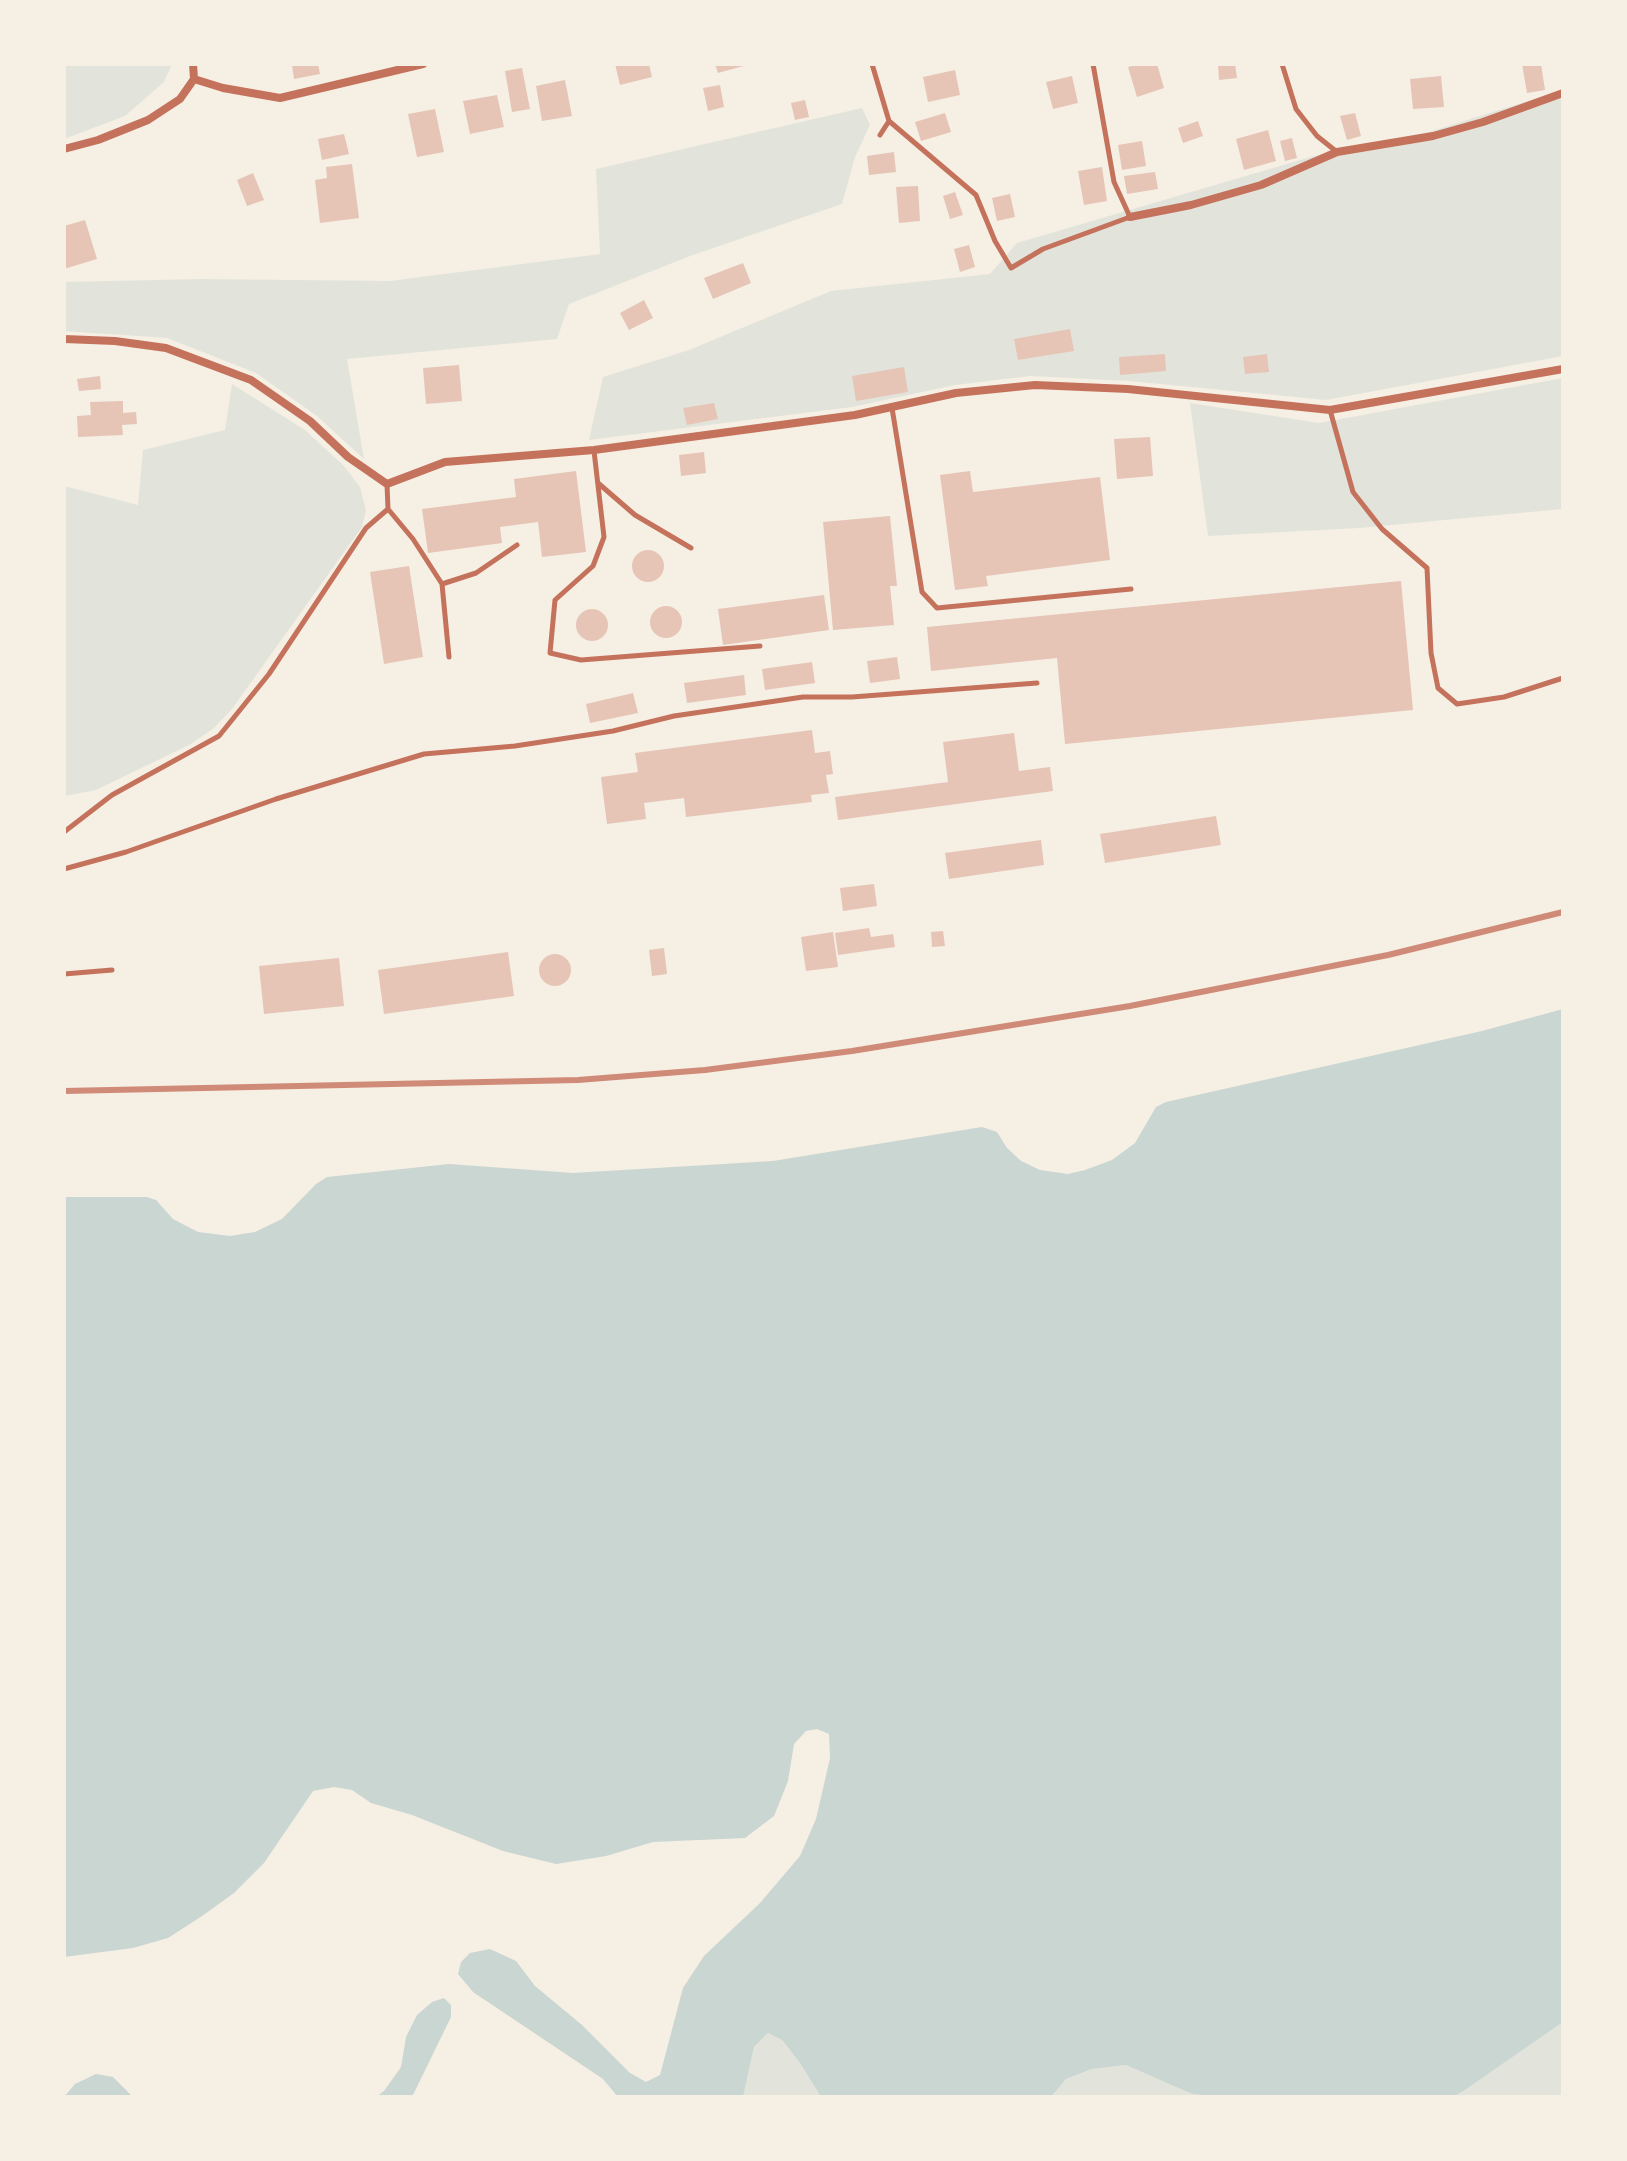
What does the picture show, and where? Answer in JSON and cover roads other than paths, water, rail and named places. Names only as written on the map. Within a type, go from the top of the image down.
[{"type":"street","points":[[64,149],[98,140],[148,120],[180,99],[194,79],[193,64]]},
{"type":"street","points":[[194,79],[223,88],[280,98],[423,64]]},
{"type":"street","points":[[1130,217],[1191,205],[1261,185],[1337,152],[1433,136],[1483,122],[1563,93]]},
{"type":"street","points":[[64,339],[115,341],[166,348],[251,380],[310,421],[348,457],[387,484],[445,462],[594,450],[855,415],[956,393],[1035,385],[1128,389],[1330,410],[1563,369]]},
{"type":"lane","points":[[872,64],[889,121],[976,195],[995,241],[1011,268],[1043,249],[1130,217],[1114,182],[1093,64]]},
{"type":"lane","points":[[1282,64],[1296,109],[1317,136],[1337,152]]},
{"type":"lane","points":[[880,135],[889,121]]},
{"type":"lane","points":[[892,407],[922,592],[937,608],[1131,589]]},
{"type":"lane","points":[[1330,410],[1353,492],[1382,529],[1427,568],[1431,653],[1438,688],[1457,704],[1504,697],[1563,678]]},
{"type":"lane","points":[[594,450],[604,537],[593,566],[555,600],[550,653],[581,660],[760,646]]},
{"type":"lane","points":[[598,482],[635,515],[691,548]]},
{"type":"lane","points":[[387,484],[388,509],[413,539],[442,584],[449,657]]},
{"type":"lane","points":[[64,832],[112,795],[219,736],[269,674],[366,528],[388,509]]},
{"type":"lane","points":[[442,584],[476,573],[517,545]]},
{"type":"lane","points":[[64,869],[126,852],[276,799],[424,754],[515,746],[613,731],[674,716],[803,697],[852,697],[1037,683]]},
{"type":"lane","points":[[64,974],[112,970]]},
{"type":"railway","points":[[64,1091],[578,1080],[705,1070],[852,1051],[1130,1006],[1388,955],[1563,912]]}]
